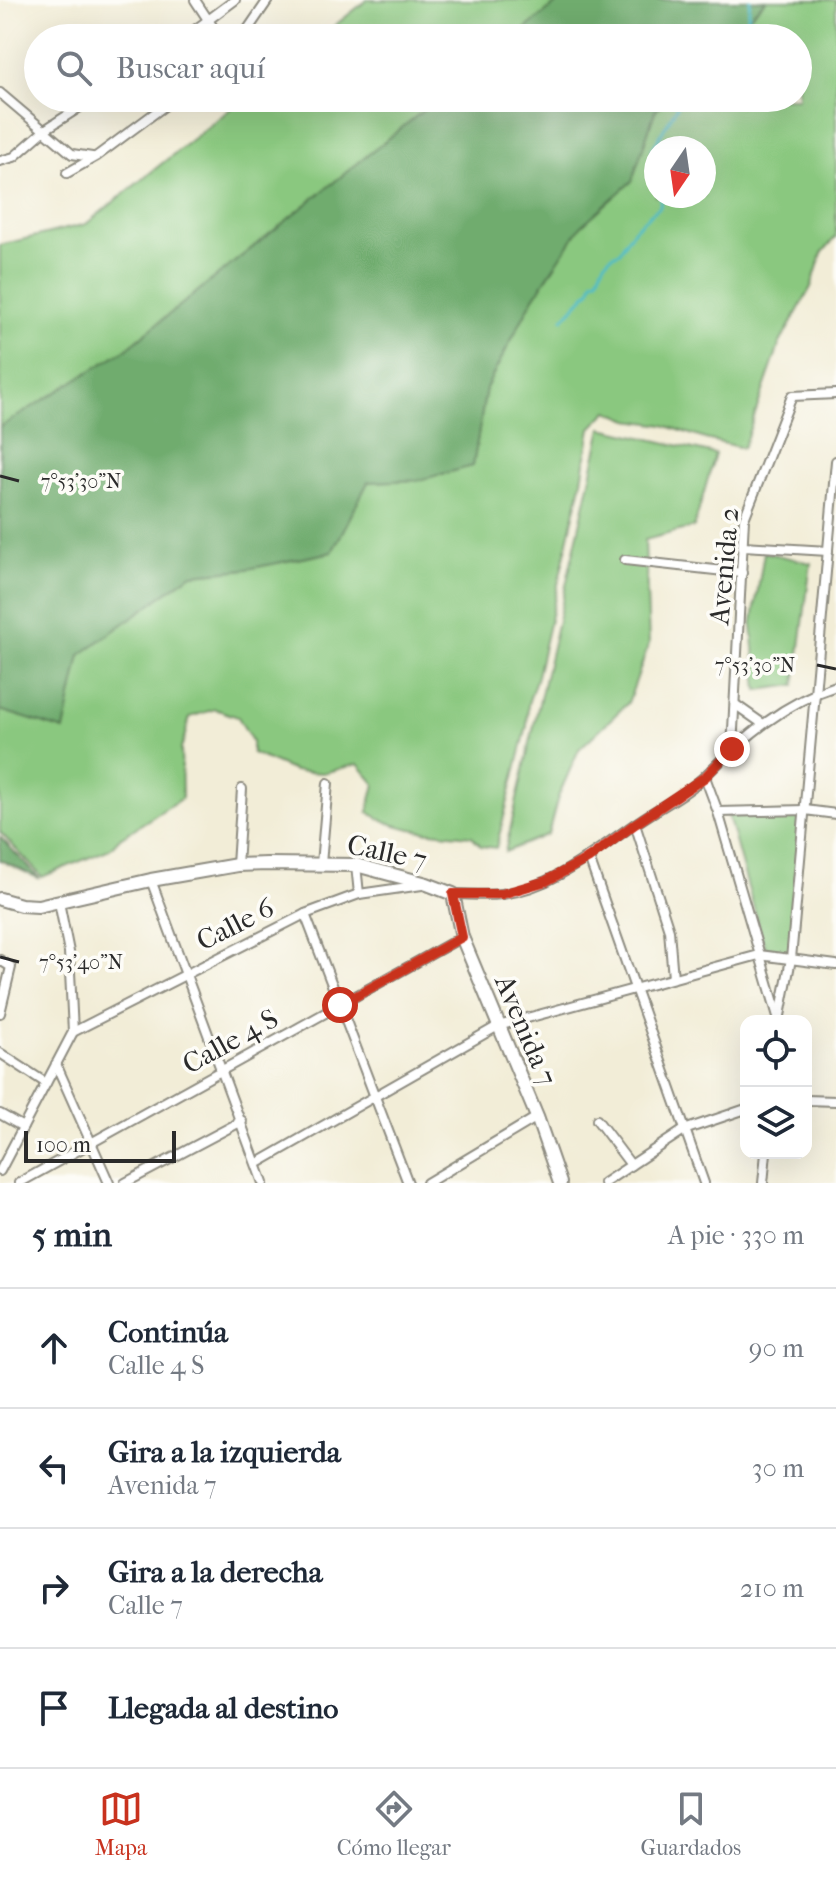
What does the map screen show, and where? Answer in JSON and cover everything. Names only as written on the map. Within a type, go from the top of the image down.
[{"type":"main road","name":"Calle 7","points":[[0,899],[28,906],[237,865],[321,864],[356,865],[453,894]]},
{"type":"main road","name":"Avenida 7","points":[[453,894],[462,937],[537,1117],[560,1183]]},
{"type":"street","points":[[195,0],[210,24]]},
{"type":"street","points":[[201,24],[235,0]]},
{"type":"street","points":[[252,24],[268,0]]},
{"type":"street","points":[[0,93],[24,112]]},
{"type":"street","points":[[24,112],[72,154],[97,156]]},
{"type":"street","points":[[0,161],[14,157],[46,129],[72,112]]},
{"type":"street","points":[[67,173],[97,156],[156,112]]},
{"type":"street","name":"Avenida 2","points":[[732,749],[744,519],[792,396],[836,394]]},
{"type":"street","points":[[780,1015],[791,959],[836,461]]},
{"type":"street","points":[[743,546],[828,551]]},
{"type":"street","points":[[625,560],[742,573]]},
{"type":"street","name":"Calle 7","points":[[453,894],[502,894],[546,881],[589,858],[705,777],[732,749],[763,724],[816,692],[836,686]]},
{"type":"street","points":[[736,705],[763,724]]},
{"type":"street","points":[[705,777],[777,1015]]},
{"type":"street","points":[[321,864],[328,783]]},
{"type":"street","points":[[237,865],[242,789]]},
{"type":"street","points":[[718,812],[805,810],[836,814]]},
{"type":"street","points":[[635,824],[669,930],[673,978]]},
{"type":"street","points":[[589,858],[704,1183]]},
{"type":"street","points":[[356,865],[359,894]]},
{"type":"street","points":[[151,880],[263,1183]]},
{"type":"street","name":"Calle 6","points":[[73,1032],[305,914],[359,894],[427,884]]},
{"type":"street","points":[[0,1171],[73,1032],[69,952],[59,902]]},
{"type":"street","points":[[305,914],[408,1183]]},
{"type":"street","name":"Calle 4 S","points":[[19,1183],[462,937]]},
{"type":"street","points":[[258,1163],[498,1026],[759,955],[836,965]]},
{"type":"street","points":[[0,960],[11,967],[0,1013]]},
{"type":"street","points":[[0,1053],[46,1083]]},
{"type":"street","points":[[56,1064],[109,1183]]},
{"type":"street","points":[[812,1100],[836,1101]]},
{"type":"street","points":[[604,1183],[684,1130],[740,1111]]},
{"type":"street","points":[[0,1114],[23,1127]]},
{"type":"street","points":[[427,1183],[537,1117]]},
{"type":"street","points":[[597,1120],[631,1165]]},
{"type":"street","points":[[125,1183],[242,1121]]},
{"type":"street","points":[[763,1183],[765,1159]]},
{"type":"green space","points":[[367,0],[561,0],[531,24],[337,24]]},
{"type":"green space","points":[[561,0],[766,0],[742,24],[531,24]]},
{"type":"green space","points":[[766,0],[836,0],[836,237],[822,253],[811,287],[780,343],[743,448],[664,425],[629,420],[608,411],[591,428],[582,480],[528,704],[527,726],[496,848],[481,846],[472,836],[418,830],[380,819],[368,812],[375,784],[358,764],[323,773],[294,771],[252,753],[252,741],[238,717],[215,709],[190,717],[181,749],[182,798],[120,838],[110,849],[42,877],[0,832],[0,710],[64,730],[80,655],[192,574],[247,569],[332,552],[368,482],[419,480],[473,466],[486,388],[533,299],[581,225],[632,181],[644,144],[644,208],[716,208],[716,136],[647,136],[655,112],[812,112],[812,24],[742,24]]},
{"type":"green space","points":[[226,112],[422,112],[126,349],[0,427],[0,245],[86,224]]},
{"type":"green space","points":[[422,112],[655,112],[647,136],[644,136],[632,181],[581,226],[533,299],[486,388],[473,466],[419,480],[368,482],[332,552],[247,569],[192,574],[80,655],[64,730],[0,710],[0,427],[126,349]]},
{"type":"green space","points":[[602,428],[715,454],[694,527],[645,540],[649,644],[628,703],[579,749],[558,797],[548,834],[505,852]]},
{"type":"green space","points":[[764,552],[811,563],[795,685],[758,690],[752,626]]},
{"type":"green space","points":[[803,813],[790,955],[766,952],[728,816]]},
{"type":"green space","points":[[0,837],[40,879],[0,860]]},
{"type":"waterway","points":[[741,24],[748,18],[750,0]]},
{"type":"waterway","points":[[660,136],[674,112]]},
{"type":"waterway","points":[[563,319],[590,290],[608,259],[620,252],[637,227],[659,208]]},
{"type":"route","points":[[340,1005],[462,937],[453,894],[502,894],[546,881],[589,858],[705,777],[732,749]]}]
